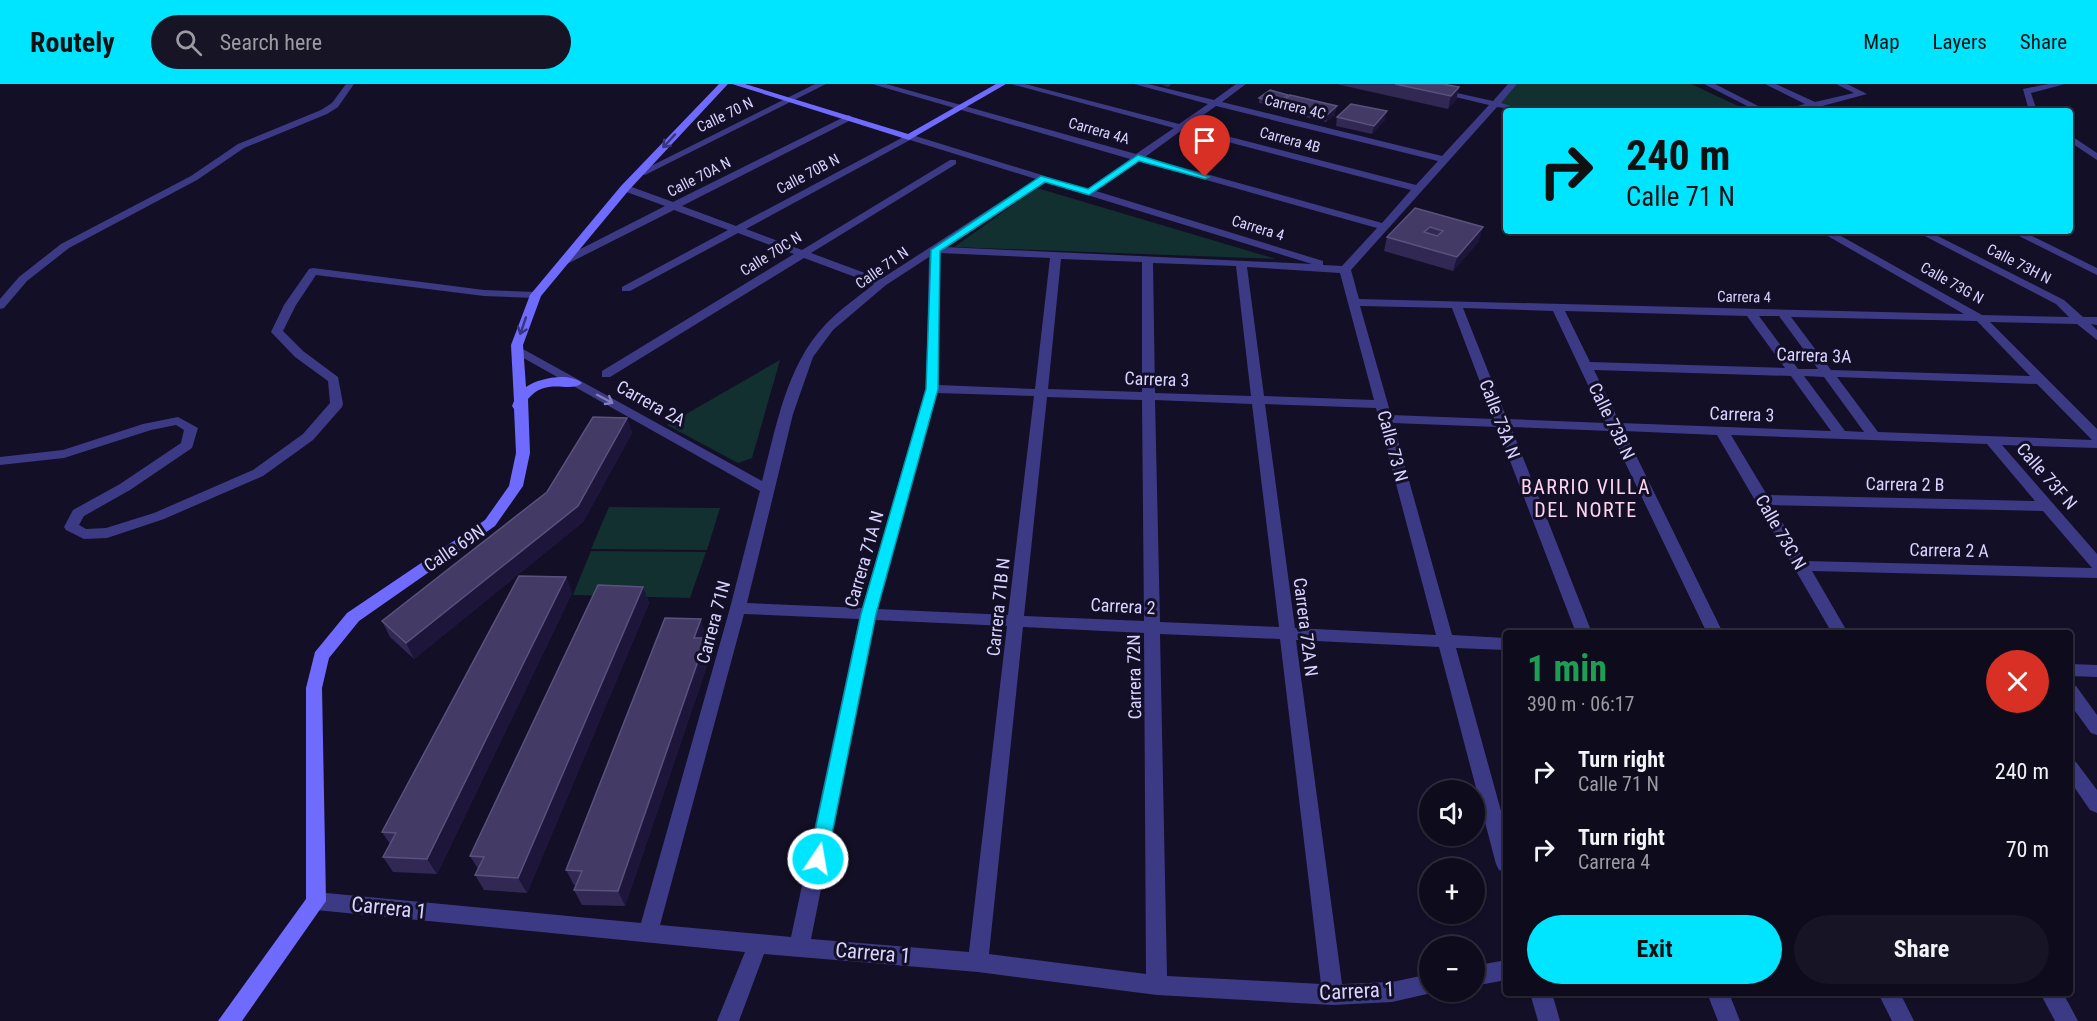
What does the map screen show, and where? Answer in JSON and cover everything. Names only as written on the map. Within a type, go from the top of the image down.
[{"type":"street","points":[[0,306],[23,279],[65,246],[194,178],[241,146],[324,112],[335,105],[350,84]]},
{"type":"street","name":"Calle 69N","points":[[316,901],[314,688],[321,656],[353,617],[490,523],[516,486],[523,453],[516,351],[536,295],[624,188],[642,173],[724,84]]},
{"type":"street","name":"Carrera 4","points":[[736,84],[1345,270]]},
{"type":"street","name":"Calle 70 N","points":[[642,173],[822,84]]},
{"type":"street","name":"Carrera 4A","points":[[876,84],[1384,227]]},
{"type":"street","name":"Calle 70B N","points":[[626,289],[909,137],[1002,84]]},
{"type":"street","name":"Carrera 4B","points":[[1015,84],[1418,189]]},
{"type":"street","name":"Carrera 4C","points":[[1138,84],[1445,160]]},
{"type":"street","points":[[1089,192],[1242,84]]},
{"type":"street","points":[[1405,84],[1512,108]]},
{"type":"street","points":[[1345,270],[1513,84]]},
{"type":"street","points":[[1708,84],[1758,108]]},
{"type":"street","points":[[1769,84],[1822,108]]},
{"type":"street","points":[[1796,108],[1863,94],[1840,84]]},
{"type":"street","points":[[2032,108],[2026,91],[2061,84]]},
{"type":"street","name":"Calle 70A N","points":[[563,262],[848,118]]},
{"type":"street","points":[[2073,140],[2097,157]]},
{"type":"street","name":"Calle 70C N","points":[[606,374],[953,162]]},
{"type":"street","name":"Calle 71 N","points":[[829,327],[882,283],[1044,178]]},
{"type":"street","points":[[624,188],[882,283]]},
{"type":"street","name":"Calle 73G N","points":[[1829,234],[1980,318],[2097,437]]},
{"type":"street","name":"Calle 73H N","points":[[1926,234],[2060,302],[2097,336]]},
{"type":"street","points":[[2020,234],[2097,272]]},
{"type":"street","name":"Carrera 4","points":[[936,250],[1148,261],[1241,263],[1345,270]]},
{"type":"street","name":"Carrera 71A N","points":[[800,947],[868,614],[932,389],[936,250]]},
{"type":"street","name":"Carrera 71B N","points":[[978,962],[1056,256]]},
{"type":"street","name":"Carrera 72N","points":[[1148,261],[1157,985]]},
{"type":"street","name":"Carrera 72A N","points":[[1241,263],[1334,995]]},
{"type":"street","name":"Calle 73 N","points":[[1345,270],[1503,853]]},
{"type":"street","points":[[0,461],[64,454],[148,427],[178,421],[191,428],[187,444],[125,487],[78,513],[70,527],[84,534],[118,530],[159,516],[258,473],[308,437],[337,404],[334,380],[299,354],[277,332],[290,305],[313,271],[484,293],[536,295]]},
{"type":"street","name":"Carrera 4","points":[[1354,302],[2097,321]]},
{"type":"street","name":"Calle 73A N","points":[[1456,304],[1583,630]]},
{"type":"street","name":"Calle 73B N","points":[[1557,307],[1714,630]]},
{"type":"street","points":[[1750,312],[1841,435]]},
{"type":"street","points":[[1782,313],[1875,437]]},
{"type":"street","name":"Carrera 71N","points":[[648,933],[738,608],[786,414],[807,357],[829,327]]},
{"type":"street","name":"Carrera 2A","points":[[516,351],[766,489]]},
{"type":"street","name":"Carrera 3A","points":[[1585,366],[2041,380]]},
{"type":"street","points":[[518,406],[522,394],[538,384],[559,380],[576,383]]},
{"type":"street","name":"Carrera 3","points":[[932,389],[1258,400],[1502,423],[2097,444]]},
{"type":"street","name":"Calle 73C N","points":[[1722,431],[1838,630]]},
{"type":"street","name":"Calle 73F N","points":[[1991,440],[2097,564]]},
{"type":"street","name":"Carrera 2 B","points":[[1763,500],[2047,506]]},
{"type":"street","name":"Carrera 2 A","points":[[1801,566],[2097,573]]},
{"type":"street","name":"Carrera 2","points":[[738,608],[1503,644]]},
{"type":"street","points":[[2073,670],[2097,671]]},
{"type":"street","points":[[2073,695],[2097,728]]},
{"type":"street","points":[[2073,771],[2097,805]]},
{"type":"street","points":[[229,1021],[316,901]]},
{"type":"street","name":"Carrera 1","points":[[316,901],[758,944],[978,962],[1157,985],[1334,995],[1392,992],[1419,986]]},
{"type":"street","points":[[728,1021],[758,944]]},
{"type":"street","points":[[1485,974],[1503,971]]},
{"type":"street","points":[[1542,996],[1549,1021]]},
{"type":"street","points":[[1719,996],[1729,1021]]},
{"type":"street","points":[[1890,996],[1903,1021]]},
{"type":"street","points":[[2052,996],[2067,1021]]},
{"type":"green space","points":[[1517,84],[1691,84],[1743,108],[1512,108],[1495,104]]},
{"type":"green space","points":[[1037,188],[1276,259],[954,247]]},
{"type":"green space","points":[[780,360],[752,458],[738,463],[667,425]]},
{"type":"green space","points":[[609,507],[720,508],[707,550],[591,549]]},
{"type":"green space","points":[[591,551],[706,552],[690,598],[573,595]]},
{"type":"building","points":[[1395,84],[1443,84],[1459,87],[1451,96]]},
{"type":"building","points":[[1270,90],[1288,95],[1278,103],[1259,98]]},
{"type":"building","points":[[1290,95],[1337,106],[1328,114],[1281,103]]},
{"type":"building","points":[[1351,104],[1387,111],[1374,126],[1337,117]]},
{"type":"building","points":[[1415,208],[1483,227],[1457,257],[1387,237]],"holes":[[[1430,227],[1443,231],[1437,236],[1424,232]]]},
{"type":"building","points":[[593,417],[627,418],[578,506],[406,643],[382,621],[547,492]]},
{"type":"building","points":[[519,576],[566,577],[427,859],[383,857],[396,833],[382,832]]},
{"type":"building","points":[[598,585],[643,587],[518,878],[475,875],[484,857],[470,856]]},
{"type":"building","points":[[665,618],[701,619],[694,638],[706,638],[618,891],[574,890],[582,871],[566,870]]},
{"type":"district","name":"BARRIO VILLA DEL NORTE","points":[[1586,498]]},
{"type":"route","points":[[818,859],[868,614],[932,389],[936,250],[1044,178],[1089,192],[1138,158],[1205,177]]}]
